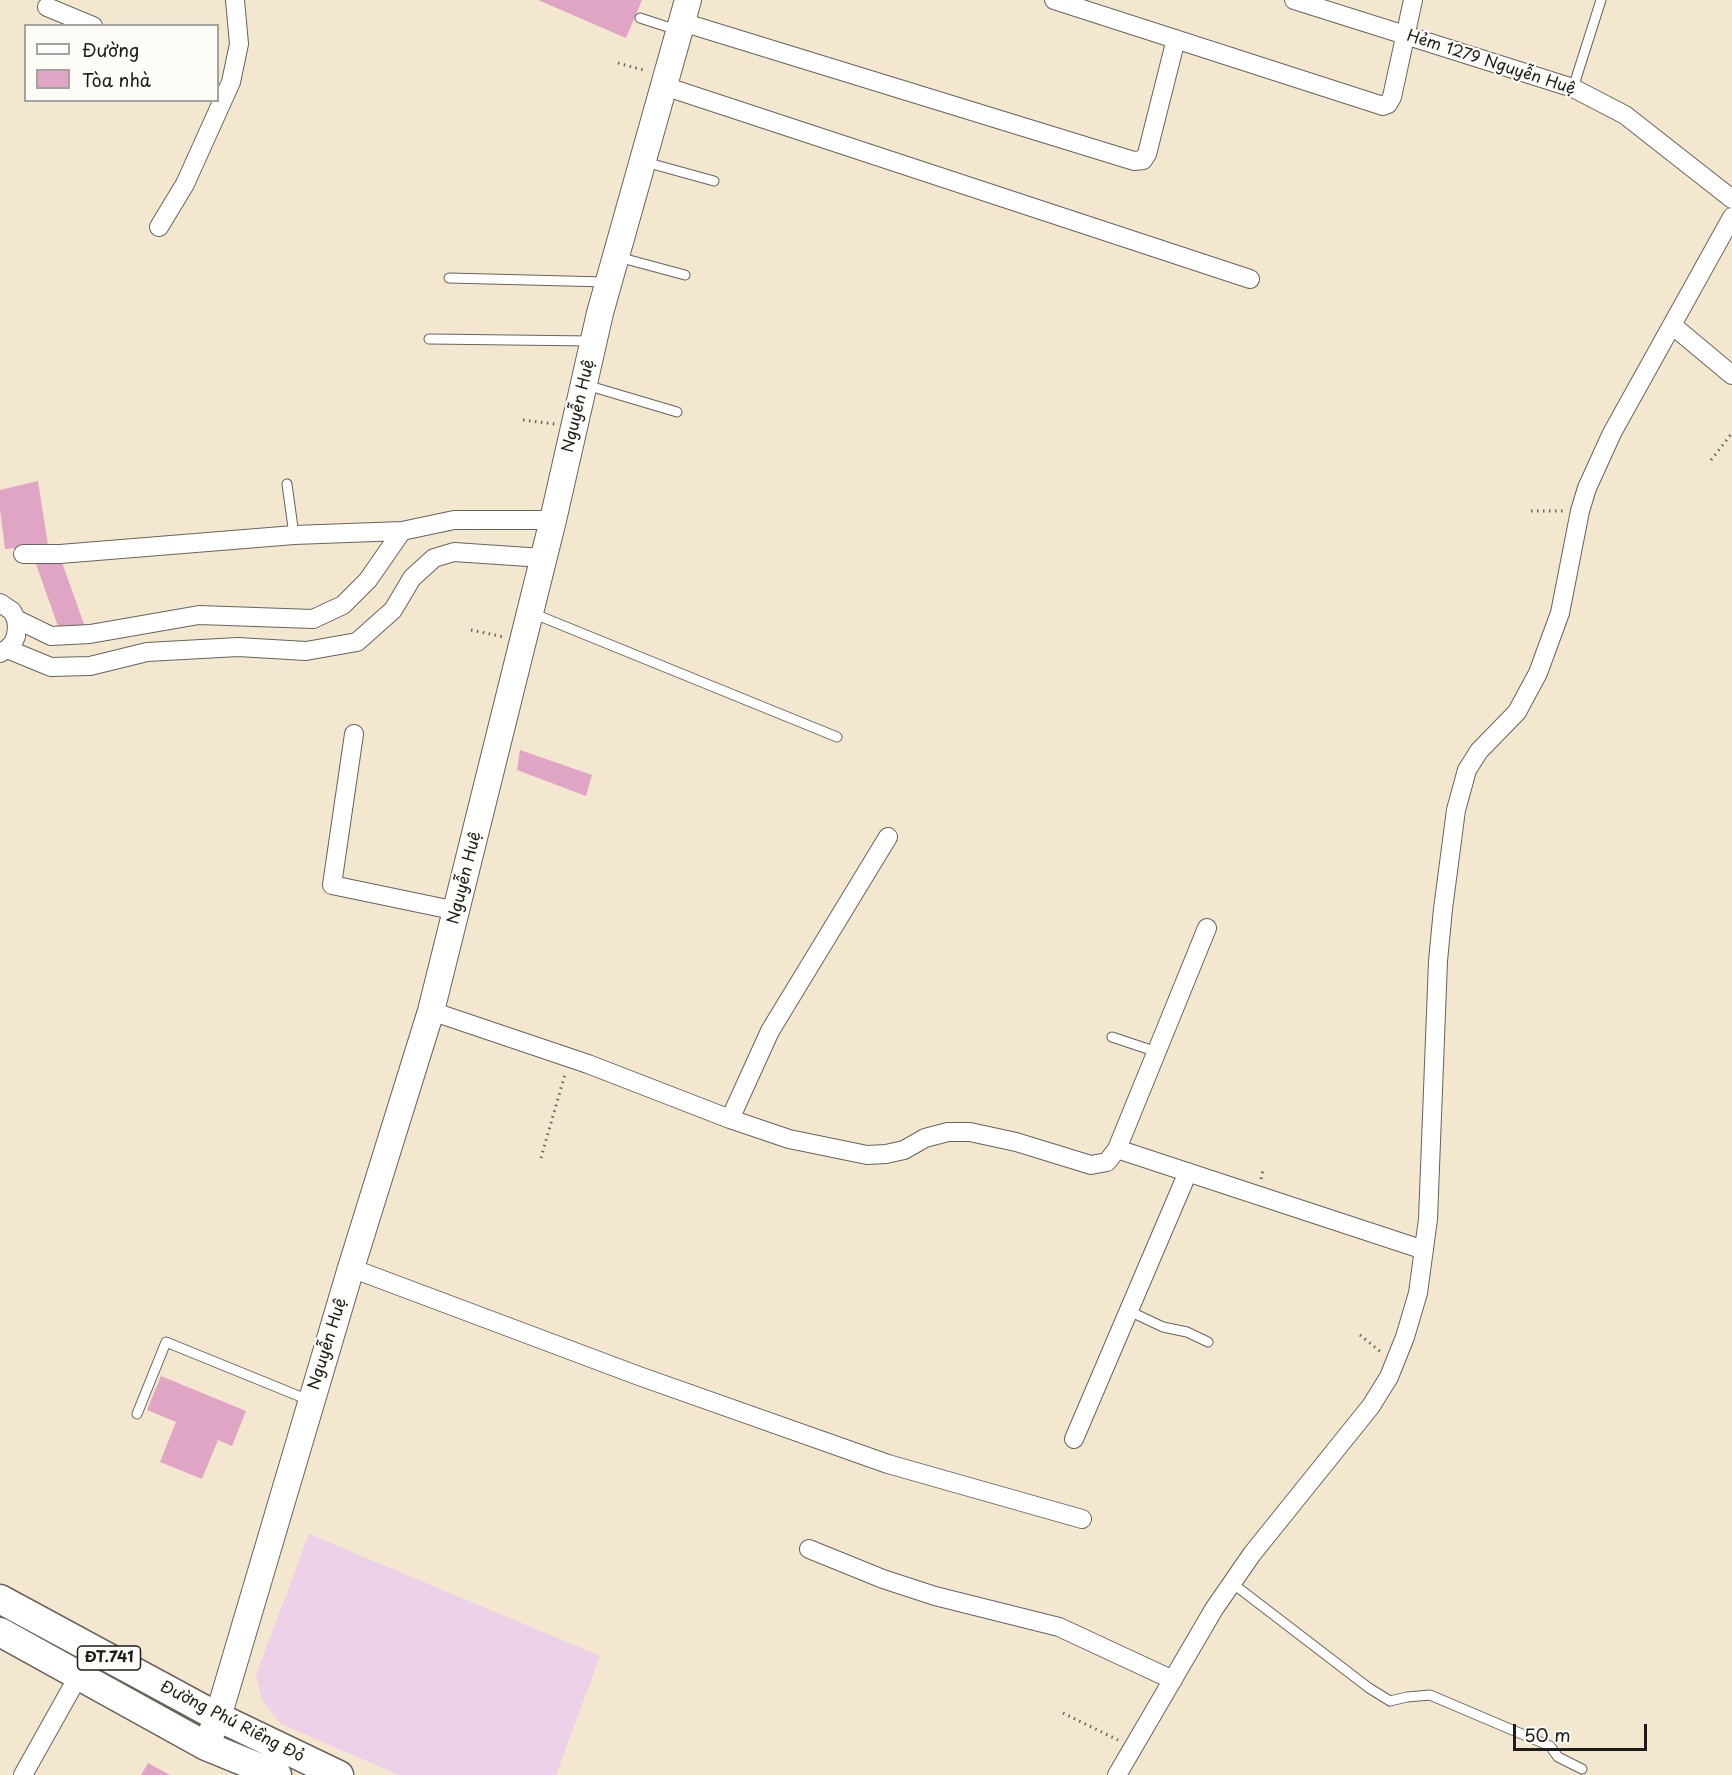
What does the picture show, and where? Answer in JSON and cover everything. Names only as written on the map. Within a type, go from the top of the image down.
[{"type":"main road","name":"Đường Phú Riềng Đỏ","points":[[0,1599],[218,1717],[339,1775]]},
{"type":"main road","name":"Đường Phú Riềng Đỏ","points":[[0,1632],[206,1746],[277,1775]]},
{"type":"street","points":[[224,79],[239,44],[235,0]]},
{"type":"street","points":[[1054,0],[1383,106],[1388,104],[1392,96],[1413,0]]},
{"type":"street","name":"Hẻm 1279 Nguyễn Huệ","points":[[1294,0],[1573,88],[1625,115],[1732,199]]},
{"type":"street","points":[[47,7],[88,24]]},
{"type":"street","points":[[683,17],[1134,161],[1143,160],[1147,154],[1176,39]]},
{"type":"street","name":"Nguyễn Huệ","points":[[206,1746],[218,1717],[351,1268],[431,1011],[553,520],[594,341],[683,17]]},
{"type":"street","points":[[665,81],[1250,279]]},
{"type":"street","points":[[159,227],[185,184],[215,102]]},
{"type":"street","points":[[1117,1775],[1214,1609],[1286,1510],[1371,1406],[1389,1377],[1405,1337],[1418,1293],[1428,1219],[1443,909],[1456,810],[1467,770],[1479,752],[1517,712],[1538,673],[1560,613],[1587,488],[1612,433],[1732,218]]},
{"type":"street","points":[[1672,325],[1732,375]]},
{"type":"street","points":[[23,554],[60,554],[294,535],[402,531],[454,520],[553,520]]},
{"type":"street","points":[[16,619],[51,636],[90,634],[198,615],[313,618],[343,604],[360,588],[402,531]]},
{"type":"street","points":[[3,651],[51,667],[90,666],[147,652],[238,647],[306,651],[357,642],[393,610],[412,578],[434,558],[454,552],[543,558]]},
{"type":"street","points":[[0,603],[12,611],[17,627],[13,643],[3,651]]},
{"type":"street","points":[[354,734],[332,885],[457,910]]},
{"type":"street","points":[[730,1119],[770,1031],[888,837]]},
{"type":"street","points":[[431,1011],[570,1058],[789,1139],[867,1155],[904,1150],[925,1138],[948,1132],[970,1132],[1016,1142],[1091,1165],[1107,1162],[1117,1149],[1207,928]]},
{"type":"street","points":[[1117,1149],[1424,1250]]},
{"type":"street","points":[[1074,1439],[1188,1172]]},
{"type":"street","points":[[351,1268],[627,1371],[888,1464],[1082,1519]]},
{"type":"street","points":[[809,1549],[883,1579],[935,1596],[1059,1627],[1173,1680]]},
{"type":"street","points":[[23,1775],[79,1674]]},
{"type":"lane","points":[[1573,88],[1601,0]]},
{"type":"lane","points":[[640,18],[683,17]]},
{"type":"lane","points":[[642,162],[714,181]]},
{"type":"lane","points":[[616,256],[686,275]]},
{"type":"lane","points":[[449,278],[609,282]]},
{"type":"lane","points":[[429,339],[594,341]]},
{"type":"lane","points":[[584,384],[676,412]]},
{"type":"lane","points":[[286,484],[294,535]]},
{"type":"lane","points":[[530,612],[837,737]]},
{"type":"lane","points":[[1112,1037],[1157,1052]]},
{"type":"lane","points":[[1129,1311],[1163,1327],[1187,1332],[1208,1342]]},
{"type":"lane","points":[[137,1414],[166,1342],[312,1401]]},
{"type":"lane","points":[[1232,1583],[1369,1688],[1390,1701],[1430,1695],[1550,1746],[1558,1757],[1582,1769]]},
{"type":"path","points":[[618,63],[665,81]]},
{"type":"path","points":[[523,420],[574,426]]},
{"type":"path","points":[[1711,460],[1732,433]]},
{"type":"path","points":[[1531,511],[1580,512]]},
{"type":"path","points":[[471,630],[523,641]]},
{"type":"path","points":[[541,1158],[570,1058]]},
{"type":"path","points":[[1360,1335],[1394,1363]]},
{"type":"path","points":[[1064,1713],[1134,1747]]},
{"type":"shaded area","points":[[309,1534],[600,1656],[556,1775],[399,1775],[281,1724],[262,1700],[256,1675]]},
{"type":"building","points":[[538,0],[642,0],[626,38]]},
{"type":"building","points":[[38,481],[48,545],[5,549],[0,490]]},
{"type":"building","points":[[60,557],[85,627],[59,629],[36,564]]},
{"type":"building","points":[[520,750],[592,775],[586,796],[517,770]]},
{"type":"building","points":[[161,1376],[246,1411],[232,1446],[218,1440],[202,1479],[160,1462],[176,1422],[147,1410]]},
{"type":"building","points":[[148,1763],[170,1775],[141,1775]]}]
